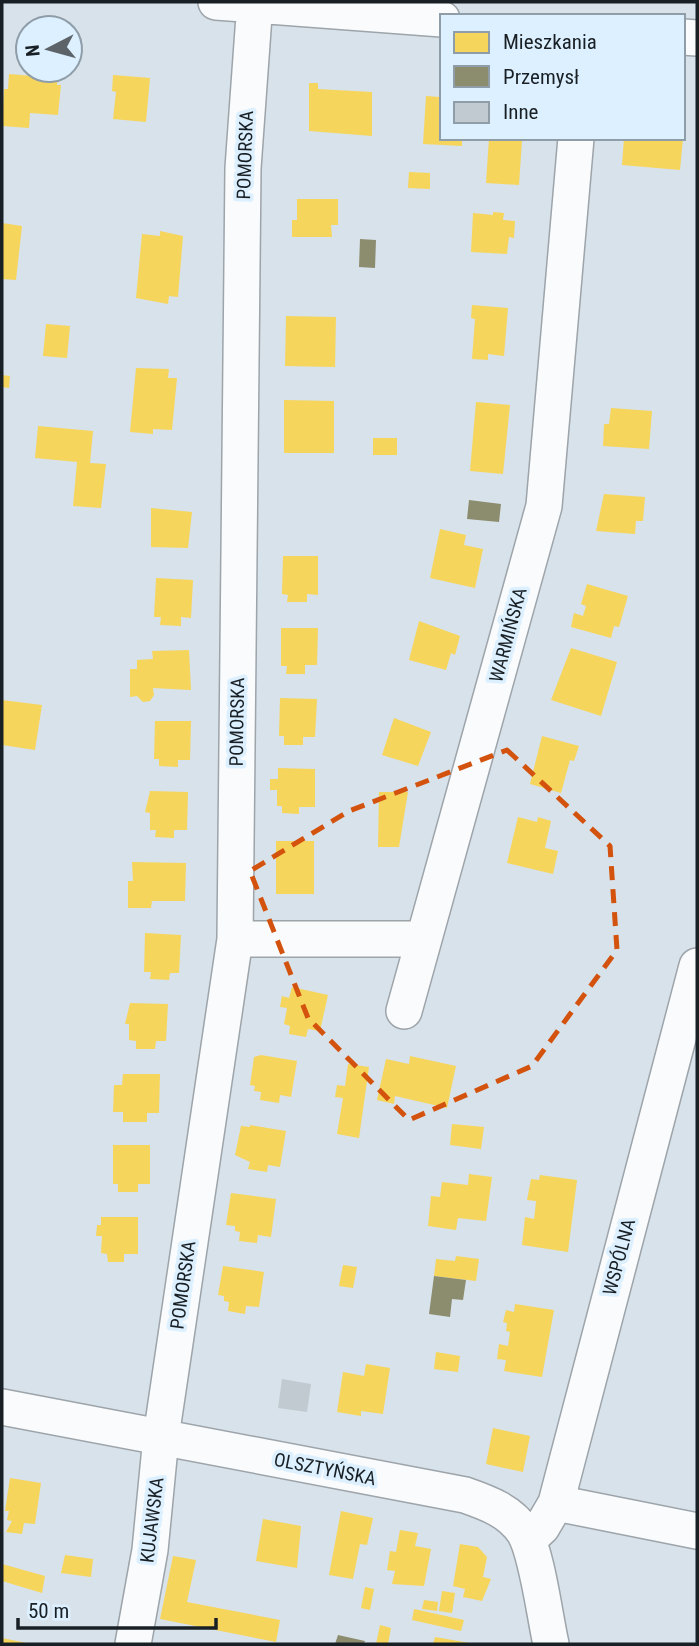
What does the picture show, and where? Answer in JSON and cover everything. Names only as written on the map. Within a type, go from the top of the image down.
[{"type":"street","points":[[216,2],[440,19]]},
{"type":"street","name":"POMORSKA","points":[[161,1437],[235,939],[243,168],[255,3]]},
{"type":"street","name":"WARMIŃSKA","points":[[404,1011],[544,506],[576,140]]},
{"type":"street","points":[[235,939],[424,939]]},
{"type":"street","name":"WSPÓLNA","points":[[528,1540],[542,1527],[556,1503],[697,967]]},
{"type":"street","name":"OLSZTYŃSKA","points":[[2,1407],[465,1496],[496,1507],[522,1530],[528,1540]]},
{"type":"street","name":"KUJAWSKA","points":[[132,1644],[150,1550],[161,1437]]},
{"type":"street","points":[[556,1503],[697,1531]]},
{"type":"street","points":[[528,1540],[551,1644]]},
{"type":"highlighted area","points":[[507,750],[610,846],[617,950],[532,1066],[409,1120],[308,1018],[250,871],[349,811]]},
{"type":"building: Mieszkania","points":[[9,74],[14,74],[14,84],[61,85],[58,115],[30,113],[29,128],[2,126],[4,89],[8,89]]},
{"type":"building: Mieszkania","points":[[113,75],[150,78],[146,122],[113,119],[116,92],[112,91]]},
{"type":"building: Mieszkania","points":[[309,83],[318,83],[318,89],[372,92],[372,136],[309,131]]},
{"type":"building: Mieszkania","points":[[426,96],[440,97],[440,140],[462,140],[462,146],[423,144]]},
{"type":"building: Mieszkania","points":[[489,140],[522,140],[519,185],[486,183]]},
{"type":"building: Mieszkania","points":[[624,140],[683,140],[680,170],[622,165]]},
{"type":"building: Mieszkania","points":[[409,172],[430,173],[430,189],[408,188]]},
{"type":"building: Mieszkania","points":[[297,199],[338,199],[338,225],[331,225],[332,237],[292,237],[292,220],[297,220]]},
{"type":"building: Mieszkania","points":[[493,212],[504,213],[503,220],[515,221],[514,238],[509,237],[507,254],[471,252],[473,213],[493,215]]},
{"type":"building: Mieszkania","points":[[2,223],[22,226],[16,280],[2,279]]},
{"type":"building: Mieszkania","points":[[160,231],[183,236],[178,297],[169,296],[168,304],[136,298],[142,234],[160,236]]},
{"type":"building: Mieszkania","points":[[472,305],[508,308],[504,356],[488,354],[488,360],[472,359],[475,319],[471,318]]},
{"type":"building: Mieszkania","points":[[286,316],[336,317],[335,367],[285,366]]},
{"type":"building: Mieszkania","points":[[46,324],[70,326],[67,358],[43,356]]},
{"type":"building: Mieszkania","points":[[136,368],[169,369],[168,378],[177,378],[172,430],[153,429],[153,434],[130,432]]},
{"type":"building: Mieszkania","points":[[2,375],[10,376],[9,388],[2,387]]},
{"type":"building: Mieszkania","points":[[284,400],[334,401],[334,453],[284,453]]},
{"type":"building: Mieszkania","points":[[476,402],[510,405],[503,474],[470,471]]},
{"type":"building: Mieszkania","points":[[611,408],[652,411],[649,449],[603,446],[604,424],[609,424]]},
{"type":"building: Mieszkania","points":[[38,426],[93,431],[90,463],[106,464],[101,508],[73,506],[77,462],[35,458]]},
{"type":"building: Mieszkania","points":[[373,438],[397,438],[397,455],[373,455]]},
{"type":"building: Mieszkania","points":[[604,494],[645,497],[643,521],[636,521],[635,534],[596,531]]},
{"type":"building: Mieszkania","points":[[151,508],[192,512],[188,548],[151,547]]},
{"type":"building: Mieszkania","points":[[440,529],[466,535],[464,545],[483,549],[475,588],[430,578]]},
{"type":"building: Mieszkania","points":[[283,556],[318,556],[318,595],[307,594],[307,602],[287,602],[288,595],[282,594]]},
{"type":"building: Mieszkania","points":[[156,578],[193,580],[191,618],[181,617],[181,626],[160,625],[161,617],[154,617]]},
{"type":"building: Mieszkania","points":[[587,584],[628,596],[619,627],[614,626],[611,638],[571,627],[574,613],[583,616],[586,606],[581,604]]},
{"type":"building: Mieszkania","points":[[419,621],[460,636],[455,655],[451,653],[446,670],[409,660]]},
{"type":"building: Mieszkania","points":[[281,628],[318,628],[317,665],[305,665],[305,674],[286,674],[287,666],[281,666]]},
{"type":"building: Mieszkania","points":[[571,648],[617,662],[601,716],[551,700]]},
{"type":"building: Mieszkania","points":[[189,650],[191,690],[153,688],[154,695],[150,701],[143,702],[137,696],[130,697],[130,669],[137,669],[137,660],[153,659],[152,651]]},
{"type":"building: Mieszkania","points":[[280,698],[317,699],[315,737],[303,737],[303,745],[284,745],[284,736],[279,736]]},
{"type":"building: Mieszkania","points":[[2,700],[42,705],[35,750],[2,745]]},
{"type":"building: Mieszkania","points":[[394,718],[431,732],[418,766],[382,755]]},
{"type":"building: Mieszkania","points":[[155,721],[191,721],[190,760],[178,760],[178,767],[159,766],[159,759],[154,759]]},
{"type":"building: Mieszkania","points":[[542,736],[579,746],[574,761],[570,760],[561,793],[530,784]]},
{"type":"building: Mieszkania","points":[[278,768],[315,769],[315,807],[299,807],[299,814],[282,813],[282,806],[277,806],[277,790],[270,790],[270,779],[278,779]]},
{"type":"building: Mieszkania","points":[[150,791],[188,792],[187,830],[174,830],[174,838],[155,837],[156,830],[150,830],[150,813],[145,812]]},
{"type":"building: Mieszkania","points":[[379,792],[408,792],[399,847],[378,847]]},
{"type":"building: Mieszkania","points":[[518,817],[537,822],[538,817],[551,821],[545,848],[558,851],[553,874],[507,863]]},
{"type":"building: Mieszkania","points":[[276,841],[314,841],[314,894],[276,894]]},
{"type":"building: Mieszkania","points":[[132,862],[186,863],[185,901],[152,901],[151,908],[128,908],[128,881],[133,881]]},
{"type":"building: Mieszkania","points":[[145,933],[181,935],[179,973],[170,973],[169,980],[150,979],[151,972],[144,972]]},
{"type":"building: Mieszkania","points":[[292,987],[328,995],[320,1031],[308,1029],[306,1037],[289,1034],[290,1026],[284,1024],[287,1008],[280,1007],[282,996],[289,998]]},
{"type":"building: Mieszkania","points":[[130,1003],[168,1004],[166,1041],[156,1041],[155,1049],[136,1049],[136,1041],[129,1040],[129,1024],[125,1024]]},
{"type":"building: Mieszkania","points":[[261,1055],[297,1061],[291,1097],[280,1095],[279,1103],[260,1100],[261,1092],[254,1091],[255,1086],[250,1085],[254,1057]]},
{"type":"building: Mieszkania","points":[[410,1056],[456,1066],[447,1108],[395,1096],[394,1104],[377,1100],[386,1059],[409,1064]]},
{"type":"building: Mieszkania","points":[[348,1064],[369,1067],[359,1138],[337,1134],[343,1098],[335,1097],[337,1085],[345,1086]]},
{"type":"building: Mieszkania","points":[[123,1074],[160,1074],[159,1113],[147,1113],[147,1122],[123,1122],[123,1112],[113,1112],[114,1085],[122,1085]]},
{"type":"building: Mieszkania","points":[[452,1124],[484,1127],[481,1149],[450,1145]]},
{"type":"building: Mieszkania","points":[[241,1126],[286,1131],[280,1167],[268,1165],[267,1172],[248,1169],[250,1162],[235,1155]]},
{"type":"building: Mieszkania","points":[[113,1145],[150,1145],[150,1184],[138,1184],[138,1192],[118,1192],[118,1184],[113,1184]]},
{"type":"building: Mieszkania","points":[[469,1174],[492,1177],[486,1221],[458,1218],[456,1230],[428,1226],[431,1196],[440,1197],[442,1182],[468,1185]]},
{"type":"building: Mieszkania","points":[[540,1175],[577,1180],[568,1252],[522,1245],[525,1217],[534,1219],[536,1201],[527,1200],[531,1179],[539,1180]]},
{"type":"building: Mieszkania","points":[[231,1193],[276,1199],[271,1237],[258,1235],[257,1243],[239,1241],[240,1232],[235,1231],[235,1226],[226,1225]]},
{"type":"building: Mieszkania","points":[[101,1217],[138,1217],[138,1254],[124,1254],[124,1262],[108,1262],[107,1254],[101,1253],[102,1236],[96,1236]]},
{"type":"building: Mieszkania","points":[[456,1256],[479,1259],[476,1281],[434,1276],[436,1259],[455,1261]]},
{"type":"building: Mieszkania","points":[[343,1265],[357,1267],[353,1288],[339,1286]]},
{"type":"building: Mieszkania","points":[[223,1266],[264,1272],[259,1307],[246,1306],[245,1314],[228,1311],[229,1302],[224,1301],[224,1296],[218,1295]]},
{"type":"building: Mieszkania","points":[[515,1304],[554,1310],[542,1377],[504,1371],[506,1360],[497,1359],[499,1344],[508,1346],[510,1332],[506,1331],[507,1323],[503,1322],[506,1310],[514,1312]]},
{"type":"building: Mieszkania","points":[[436,1352],[460,1356],[458,1372],[434,1369]]},
{"type":"building: Mieszkania","points":[[366,1364],[390,1368],[383,1414],[361,1411],[361,1416],[337,1412],[343,1372],[364,1376]]},
{"type":"building: Mieszkania","points":[[493,1428],[530,1436],[523,1472],[486,1464]]},
{"type":"building: Mieszkania","points":[[10,1478],[41,1483],[35,1524],[24,1523],[22,1534],[6,1532],[12,1521],[7,1520],[9,1511],[5,1511]]},
{"type":"building: Mieszkania","points":[[341,1511],[373,1518],[367,1545],[360,1544],[353,1579],[329,1575]]},
{"type":"building: Mieszkania","points":[[263,1519],[301,1526],[297,1568],[256,1561]]},
{"type":"building: Mieszkania","points":[[400,1530],[418,1533],[415,1546],[431,1549],[424,1586],[392,1584],[395,1571],[387,1570],[390,1551],[396,1552]]},
{"type":"building: Mieszkania","points":[[460,1544],[478,1547],[487,1557],[483,1577],[491,1579],[482,1601],[463,1597],[465,1589],[453,1586]]},
{"type":"building: Mieszkania","points":[[65,1555],[93,1559],[91,1577],[61,1573]]},
{"type":"building: Mieszkania","points":[[173,1556],[196,1560],[187,1602],[280,1620],[276,1642],[160,1619]]},
{"type":"building: Mieszkania","points":[[2,1564],[45,1576],[42,1593],[2,1581]]},
{"type":"building: Mieszkania","points":[[365,1587],[374,1589],[370,1610],[361,1608]]},
{"type":"building: Mieszkania","points":[[442,1591],[455,1593],[452,1613],[439,1611]]},
{"type":"building: Mieszkania","points":[[424,1600],[438,1602],[437,1611],[422,1609]]},
{"type":"building: Mieszkania","points":[[414,1609],[464,1620],[461,1631],[412,1620]]},
{"type":"building: Mieszkania","points":[[380,1625],[391,1628],[388,1644],[376,1644]]},
{"type":"building: Mieszkania","points":[[435,1637],[470,1643],[470,1644],[433,1644]]},
{"type":"building: Mieszkania","points":[[2,1638],[27,1643],[27,1644],[2,1644]]},
{"type":"building: Przemysł","points":[[360,239],[376,240],[375,268],[359,267]]},
{"type":"building: Przemysł","points":[[469,500],[501,504],[499,522],[467,519]]},
{"type":"building: Przemysł","points":[[434,1276],[466,1280],[463,1300],[452,1299],[450,1317],[429,1314]]},
{"type":"building: Przemysł","points":[[338,1635],[365,1641],[364,1644],[335,1644]]},
{"type":"building: Inne","points":[[282,1379],[311,1384],[307,1412],[278,1408]]}]
